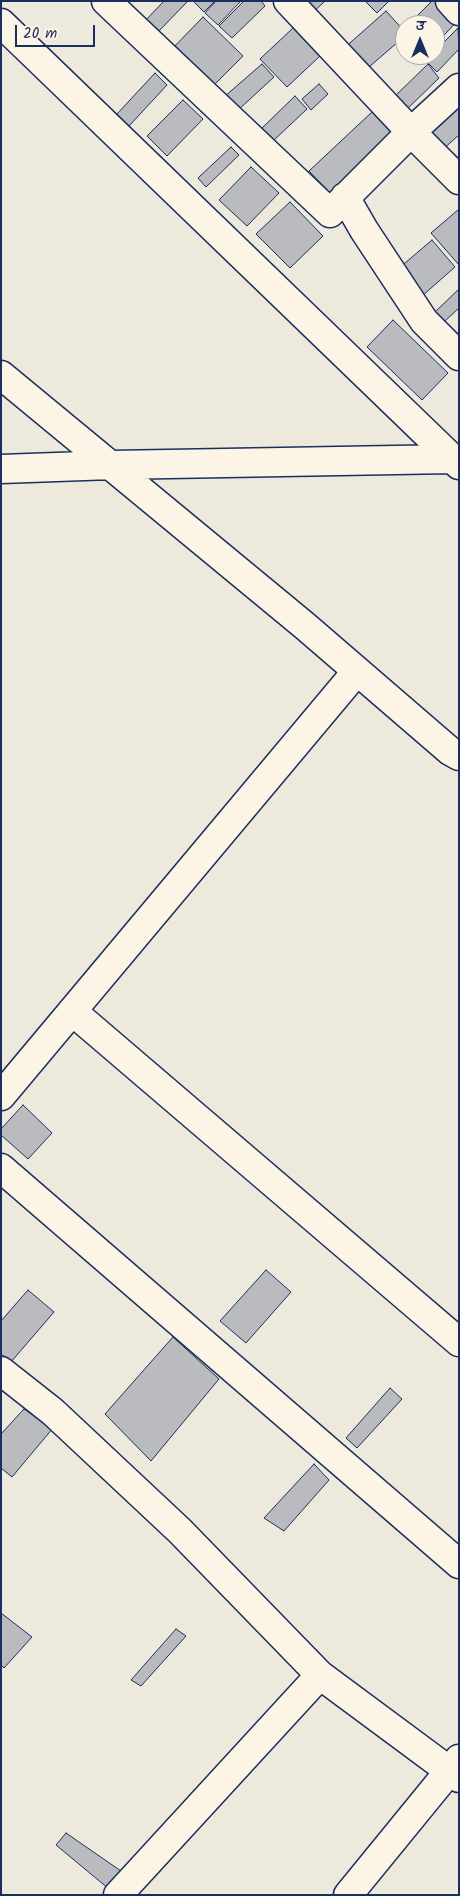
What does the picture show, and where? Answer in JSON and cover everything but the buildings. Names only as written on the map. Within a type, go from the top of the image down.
[{"type":"street","points":[[106,1],[330,214],[411,132],[459,88]]},
{"type":"street","points":[[288,1],[411,132],[459,180]]},
{"type":"street","points":[[450,1],[459,11]]},
{"type":"street","points":[[1,23],[455,462]]},
{"type":"street","points":[[346,197],[364,230],[424,321],[459,356]]},
{"type":"street","points":[[1,375],[112,465],[450,751],[459,756]]},
{"type":"street","points":[[1,469],[112,465],[455,462]]},
{"type":"street","points":[[1,1096],[357,671]]},
{"type":"street","points":[[72,1011],[459,1342]]},
{"type":"street","points":[[1,1168],[459,1564]]},
{"type":"street","points":[[1,1371],[53,1412],[180,1531],[320,1675],[456,1769],[348,1895]]},
{"type":"street","points":[[118,1895],[320,1675]]}]
